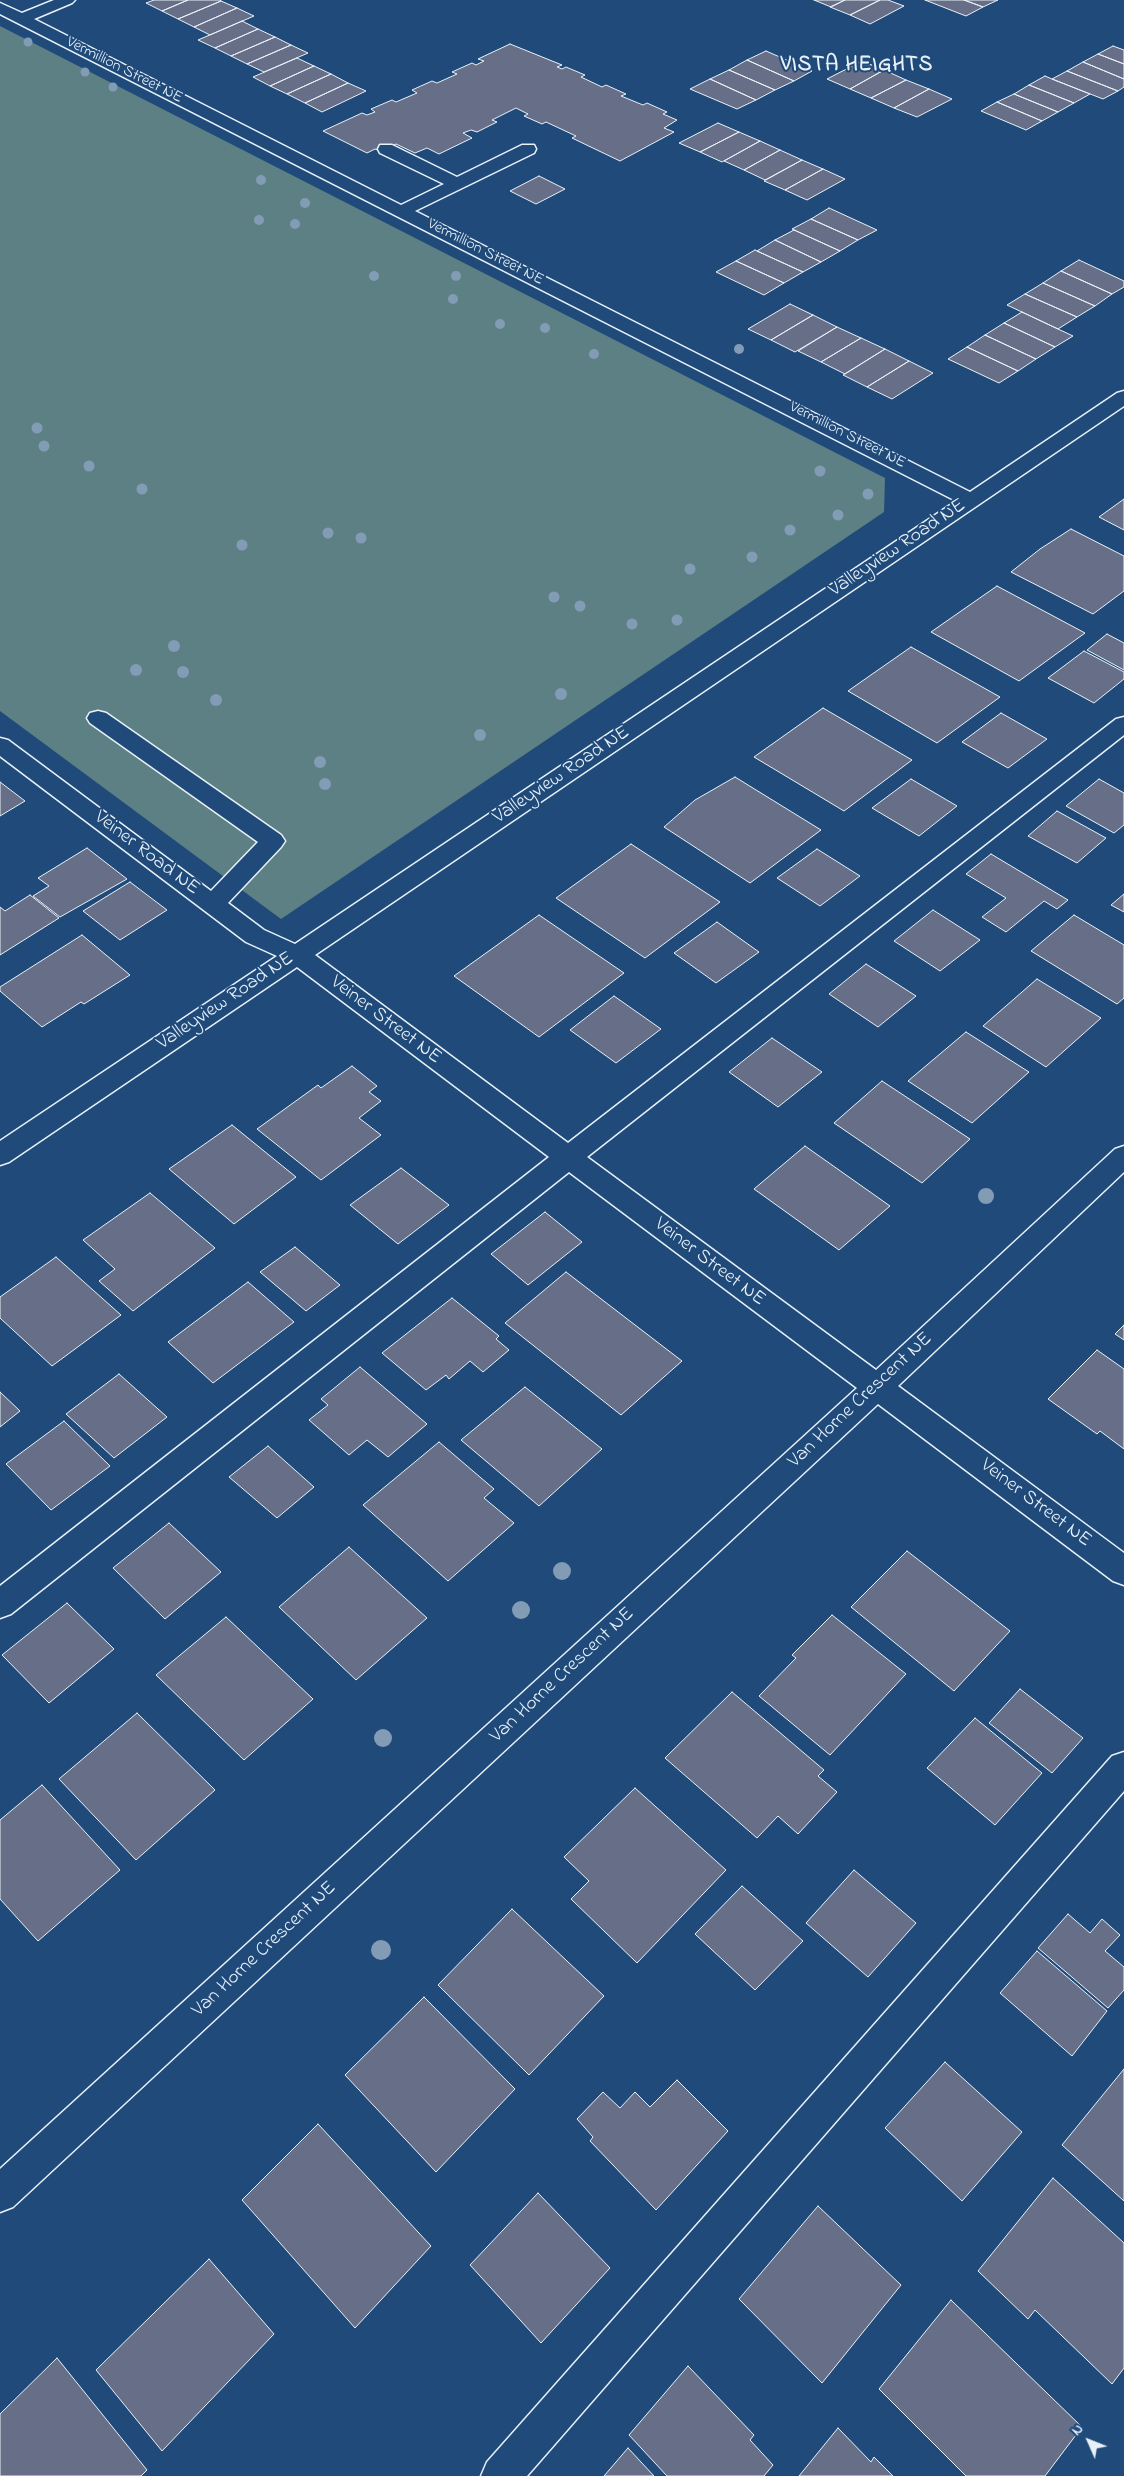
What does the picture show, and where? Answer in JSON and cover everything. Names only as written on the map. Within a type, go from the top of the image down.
[{"type":"street","points":[[21,19],[67,0]]},
{"type":"street","name":"Vermillion Street NE","points":[[0,8],[970,500]]},
{"type":"street","points":[[386,148],[458,184]]},
{"type":"street","points":[[402,211],[528,149]]},
{"type":"street","name":"Valleyview Road NE","points":[[2,1150],[1124,397]]},
{"type":"street","points":[[98,718],[273,841],[213,904]]},
{"type":"street","points":[[0,1604],[567,1158],[1124,724]]},
{"type":"street","name":"Veiner Road NE","points":[[0,745],[255,936],[296,954]]},
{"type":"street","name":"Veiner Street NE","points":[[296,954],[567,1158],[1124,1571]]},
{"type":"street","name":"Van Horne Crescent NE","points":[[0,2194],[1124,1156]]},
{"type":"street","points":[[501,2476],[1124,1767]]},
{"type":"green space","points":[[0,26],[885,478],[884,512],[281,919],[0,711]]},
{"type":"building","points":[[154,0],[188,0],[162,11],[146,3]]},
{"type":"building","points":[[188,0],[221,1],[178,19],[162,11]]},
{"type":"building","points":[[814,0],[845,0],[831,7]]},
{"type":"building","points":[[845,0],[880,0],[850,15],[830,7]]},
{"type":"building","points":[[880,0],[888,0],[904,6],[870,24],[850,15]]},
{"type":"building","points":[[925,0],[964,0],[983,7],[966,16]]},
{"type":"building","points":[[964,0],[998,0],[983,7]]},
{"type":"building","points":[[221,1],[237,8],[194,27],[178,19]]},
{"type":"building","points":[[237,8],[254,16],[210,35],[194,27]]},
{"type":"building","points":[[242,21],[258,29],[215,48],[198,40]]},
{"type":"building","points":[[258,29],[275,37],[231,56],[215,48]]},
{"type":"building","points":[[275,37],[291,45],[247,64],[231,56]]},
{"type":"building","points":[[510,44],[562,65],[557,67],[562,69],[566,67],[585,75],[581,77],[602,87],[606,85],[626,94],[621,96],[643,105],[647,103],[667,112],[663,114],[677,120],[664,128],[674,132],[620,161],[572,138],[576,136],[546,122],[542,124],[524,116],[528,114],[516,108],[492,120],[497,122],[477,132],[471,130],[463,133],[472,138],[439,154],[427,148],[415,153],[396,144],[380,151],[375,149],[367,153],[323,131],[362,113],[367,115],[375,112],[371,109],[392,100],[396,102],[417,93],[412,90],[432,81],[437,83],[457,74],[452,72],[472,63],[476,65],[484,61],[478,59]]},
{"type":"building","points":[[291,45],[308,53],[264,72],[247,64]]},
{"type":"building","points":[[1113,46],[1124,50],[1124,64],[1098,54]]},
{"type":"building","points":[[766,51],[812,71],[794,81],[747,60]]},
{"type":"building","points":[[1098,54],[1124,64],[1124,79],[1083,62]]},
{"type":"building","points":[[297,58],[314,66],[270,86],[253,77]]},
{"type":"building","points":[[747,60],[794,81],[775,90],[729,70]]},
{"type":"building","points":[[862,61],[884,70],[850,89],[827,79]]},
{"type":"building","points":[[1083,62],[1124,79],[1124,87],[1118,91],[1067,71]]},
{"type":"building","points":[[314,66],[331,74],[287,94],[270,86]]},
{"type":"building","points":[[729,70],[775,90],[756,100],[710,79]]},
{"type":"building","points":[[884,70],[906,80],[871,98],[850,89]]},
{"type":"building","points":[[1067,71],[1118,91],[1103,99],[1052,79]]},
{"type":"building","points":[[331,74],[348,83],[305,103],[287,94]]},
{"type":"building","points":[[1045,76],[1090,94],[1074,103],[1029,85]]},
{"type":"building","points":[[710,79],[756,100],[737,109],[690,89]]},
{"type":"building","points":[[906,80],[929,89],[894,108],[871,98]]},
{"type":"building","points":[[348,83],[366,91],[322,112],[305,103]]},
{"type":"building","points":[[1029,85],[1074,103],[1058,112],[1014,94]]},
{"type":"building","points":[[929,89],[952,99],[917,117],[894,108]]},
{"type":"building","points":[[1014,94],[1058,112],[1042,121],[997,102]]},
{"type":"building","points":[[997,102],[1042,121],[1026,130],[981,111]]},
{"type":"building","points":[[718,123],[739,132],[700,152],[679,143]]},
{"type":"building","points":[[739,132],[760,141],[722,162],[700,152]]},
{"type":"building","points":[[760,141],[780,150],[744,170],[724,161]]},
{"type":"building","points":[[780,150],[802,160],[765,180],[744,170]]},
{"type":"building","points":[[802,160],[823,169],[785,190],[764,181]]},
{"type":"building","points":[[823,169],[845,179],[807,200],[785,190]]},
{"type":"building","points":[[539,176],[565,189],[536,204],[510,191]]},
{"type":"building","points":[[829,208],[877,230],[858,240],[811,219]]},
{"type":"building","points":[[811,219],[858,240],[840,251],[792,229]]},
{"type":"building","points":[[794,230],[840,251],[821,262],[775,240]]},
{"type":"building","points":[[775,240],[821,262],[803,272],[757,251]]},
{"type":"building","points":[[755,250],[803,272],[784,283],[736,261]]},
{"type":"building","points":[[1079,260],[1124,281],[1124,287],[1112,294],[1061,271]]},
{"type":"building","points":[[736,261],[784,283],[764,295],[716,272]]},
{"type":"building","points":[[1061,271],[1112,294],[1095,306],[1043,283]]},
{"type":"building","points":[[1043,283],[1095,306],[1077,317],[1025,294]]},
{"type":"building","points":[[1025,294],[1077,317],[1058,329],[1007,305]]},
{"type":"building","points":[[790,304],[813,315],[771,340],[748,329]]},
{"type":"building","points":[[1022,312],[1073,336],[1055,347],[1004,323]]},
{"type":"building","points":[[813,315],[837,327],[795,352],[771,340]]},
{"type":"building","points":[[1004,323],[1055,347],[1036,359],[985,335]]},
{"type":"building","points":[[837,327],[861,338],[821,362],[798,351]]},
{"type":"building","points":[[985,335],[1036,359],[1018,371],[967,347]]},
{"type":"building","points":[[861,338],[885,349],[845,374],[821,362]]},
{"type":"building","points":[[967,347],[1018,371],[999,383],[948,359]]},
{"type":"building","points":[[885,349],[909,361],[867,387],[843,375]]},
{"type":"building","points":[[909,361],[933,373],[892,399],[867,387]]},
{"type":"building","points":[[1124,499],[1124,530],[1099,517]]},
{"type":"building","points":[[1071,529],[1124,556],[1124,591],[1093,614],[1011,572],[1040,549]]},
{"type":"building","points":[[997,586],[1085,633],[1019,681],[931,632]]},
{"type":"building","points":[[1107,634],[1124,643],[1124,670],[1087,650]]},
{"type":"building","points":[[911,647],[1000,697],[937,743],[848,691]]},
{"type":"building","points":[[1084,651],[1124,672],[1124,679],[1094,703],[1048,678]]},
{"type":"building","points":[[823,708],[912,760],[844,811],[754,757]]},
{"type":"building","points":[[1001,713],[1047,739],[1008,768],[962,742]]},
{"type":"building","points":[[735,777],[821,830],[750,883],[664,827],[695,800]]},
{"type":"building","points":[[911,779],[957,806],[919,836],[872,808]]},
{"type":"building","points":[[1099,779],[1124,793],[1124,825],[1114,833],[1066,806]]},
{"type":"building","points":[[0,782],[25,801],[0,816]]},
{"type":"building","points":[[1057,811],[1106,838],[1077,863],[1028,836]]},
{"type":"building","points":[[631,844],[720,902],[645,958],[556,898]]},
{"type":"building","points":[[87,848],[127,879],[60,917],[33,896],[49,886],[38,878]]},
{"type":"building","points":[[817,849],[860,876],[820,906],[777,878]]},
{"type":"building","points":[[991,854],[1068,900],[1057,909],[1044,901],[1006,932],[982,917],[1006,898],[966,874]]},
{"type":"building","points":[[130,882],[167,910],[120,940],[83,911]]},
{"type":"building","points":[[1124,894],[1124,912],[1111,905]]},
{"type":"building","points":[[30,895],[59,918],[0,955],[0,907],[5,911]]},
{"type":"building","points":[[933,910],[980,940],[940,971],[894,941]]},
{"type":"building","points":[[539,915],[624,973],[539,1037],[454,976]]},
{"type":"building","points":[[1074,915],[1124,945],[1124,998],[1117,1004],[1031,951]]},
{"type":"building","points":[[717,922],[759,952],[716,983],[674,953]]},
{"type":"building","points":[[82,935],[130,975],[84,1004],[81,1002],[42,1027],[0,991],[0,987]]},
{"type":"building","points":[[866,964],[916,996],[878,1027],[829,994]]},
{"type":"building","points":[[1037,979],[1101,1018],[1046,1067],[983,1026]]},
{"type":"building","points":[[614,996],[661,1029],[616,1063],[570,1030]]},
{"type":"building","points":[[966,1032],[1029,1072],[972,1123],[908,1081]]},
{"type":"building","points":[[772,1038],[822,1072],[778,1107],[729,1072]]},
{"type":"building","points":[[352,1066],[377,1086],[369,1092],[381,1101],[359,1118],[381,1135],[321,1180],[257,1129],[318,1085],[321,1088]]},
{"type":"building","points":[[882,1081],[970,1139],[922,1183],[834,1123]]},
{"type":"building","points":[[232,1125],[296,1177],[234,1224],[169,1169]]},
{"type":"building","points":[[805,1146],[890,1206],[839,1250],[754,1189]]},
{"type":"building","points":[[401,1168],[449,1205],[398,1244],[350,1205]]},
{"type":"building","points":[[150,1193],[215,1248],[133,1311],[99,1281],[115,1269],[83,1240]]},
{"type":"building","points":[[545,1212],[582,1242],[528,1285],[491,1254]]},
{"type":"building","points":[[295,1247],[340,1285],[306,1311],[260,1272]]},
{"type":"building","points":[[56,1257],[121,1315],[52,1366],[0,1318],[0,1297]]},
{"type":"building","points":[[566,1272],[682,1361],[621,1415],[505,1323]]},
{"type":"building","points":[[248,1282],[294,1322],[213,1383],[168,1342]]},
{"type":"building","points":[[452,1298],[499,1336],[496,1339],[509,1350],[483,1372],[470,1361],[449,1379],[446,1375],[426,1390],[382,1353]]},
{"type":"building","points":[[1124,1325],[1124,1340],[1115,1334]]},
{"type":"building","points":[[1097,1350],[1124,1369],[1124,1449],[1100,1431],[1097,1434],[1048,1399]]},
{"type":"building","points":[[360,1367],[427,1424],[388,1457],[367,1440],[349,1455],[309,1420],[328,1405],[321,1399]]},
{"type":"building","points":[[119,1374],[167,1417],[114,1458],[66,1414]]},
{"type":"building","points":[[525,1387],[602,1449],[539,1506],[461,1440]]},
{"type":"building","points":[[0,1392],[20,1411],[0,1427]]},
{"type":"building","points":[[64,1421],[110,1466],[51,1510],[6,1464]]},
{"type":"building","points":[[439,1442],[494,1489],[484,1498],[514,1523],[448,1581],[363,1505]]},
{"type":"building","points":[[268,1446],[314,1487],[277,1518],[229,1477]]},
{"type":"building","points":[[169,1523],[221,1572],[165,1619],[113,1568]]},
{"type":"building","points":[[349,1547],[427,1618],[356,1680],[279,1607]]},
{"type":"building","points":[[907,1551],[1010,1631],[954,1691],[851,1607]]},
{"type":"building","points":[[67,1603],[114,1649],[49,1703],[2,1655]]},
{"type":"building","points":[[832,1615],[906,1674],[830,1755],[759,1696],[796,1658],[792,1655]]},
{"type":"building","points":[[226,1617],[313,1699],[244,1760],[156,1675]]},
{"type":"building","points":[[1020,1689],[1083,1738],[1052,1773],[989,1723]]},
{"type":"building","points":[[732,1692],[824,1770],[818,1776],[837,1792],[798,1834],[778,1816],[757,1838],[665,1758]]},
{"type":"building","points":[[137,1713],[215,1790],[136,1860],[59,1779]]},
{"type":"building","points":[[975,1718],[1042,1773],[995,1825],[927,1768]]},
{"type":"building","points":[[42,1785],[120,1870],[38,1941],[0,1899],[0,1820]]},
{"type":"building","points":[[635,1788],[726,1870],[637,1963],[571,1899],[589,1881],[564,1857]]},
{"type":"building","points":[[854,1870],[916,1923],[868,1977],[806,1923]]},
{"type":"building","points":[[742,1886],[803,1941],[755,1990],[695,1934]]},
{"type":"building","points":[[512,1909],[604,1996],[529,2075],[438,1985]]},
{"type":"building","points":[[1068,1914],[1090,1933],[1102,1919],[1120,1935],[1105,1951],[1124,1967],[1124,1990],[1108,2008],[1038,1948]]},
{"type":"building","points":[[1037,1951],[1107,2011],[1072,2056],[1000,1993]]},
{"type":"building","points":[[424,1997],[515,2089],[436,2172],[345,2075]]},
{"type":"building","points":[[945,2062],[1022,2132],[962,2201],[885,2128]]},
{"type":"building","points":[[1124,2069],[1124,2201],[1062,2145]]},
{"type":"building","points":[[677,2080],[728,2131],[656,2210],[590,2141],[593,2137],[577,2119],[603,2092],[620,2108],[635,2092],[650,2107]]},
{"type":"building","points":[[318,2124],[431,2246],[355,2328],[242,2200]]},
{"type":"building","points":[[1053,2178],[1124,2243],[1124,2368],[1112,2384],[1035,2310],[1028,2319],[978,2271]]},
{"type":"building","points":[[538,2193],[610,2268],[541,2343],[470,2265]]},
{"type":"building","points":[[818,2206],[901,2285],[822,2383],[739,2299]]},
{"type":"building","points":[[209,2259],[274,2334],[162,2451],[96,2370]]},
{"type":"building","points":[[951,2300],[1082,2427],[1045,2476],[966,2476],[879,2389]]},
{"type":"building","points":[[57,2358],[147,2470],[141,2476],[0,2476],[0,2414]]},
{"type":"building","points":[[688,2366],[754,2435],[750,2440],[773,2465],[764,2476],[667,2476],[629,2435]]},
{"type":"building","points":[[838,2428],[871,2462],[874,2457],[893,2476],[799,2476]]},
{"type":"building","points":[[628,2448],[654,2476],[604,2476]]},
{"type":"district","name":"VISTA HEIGHTS","points":[[857,67]]}]
